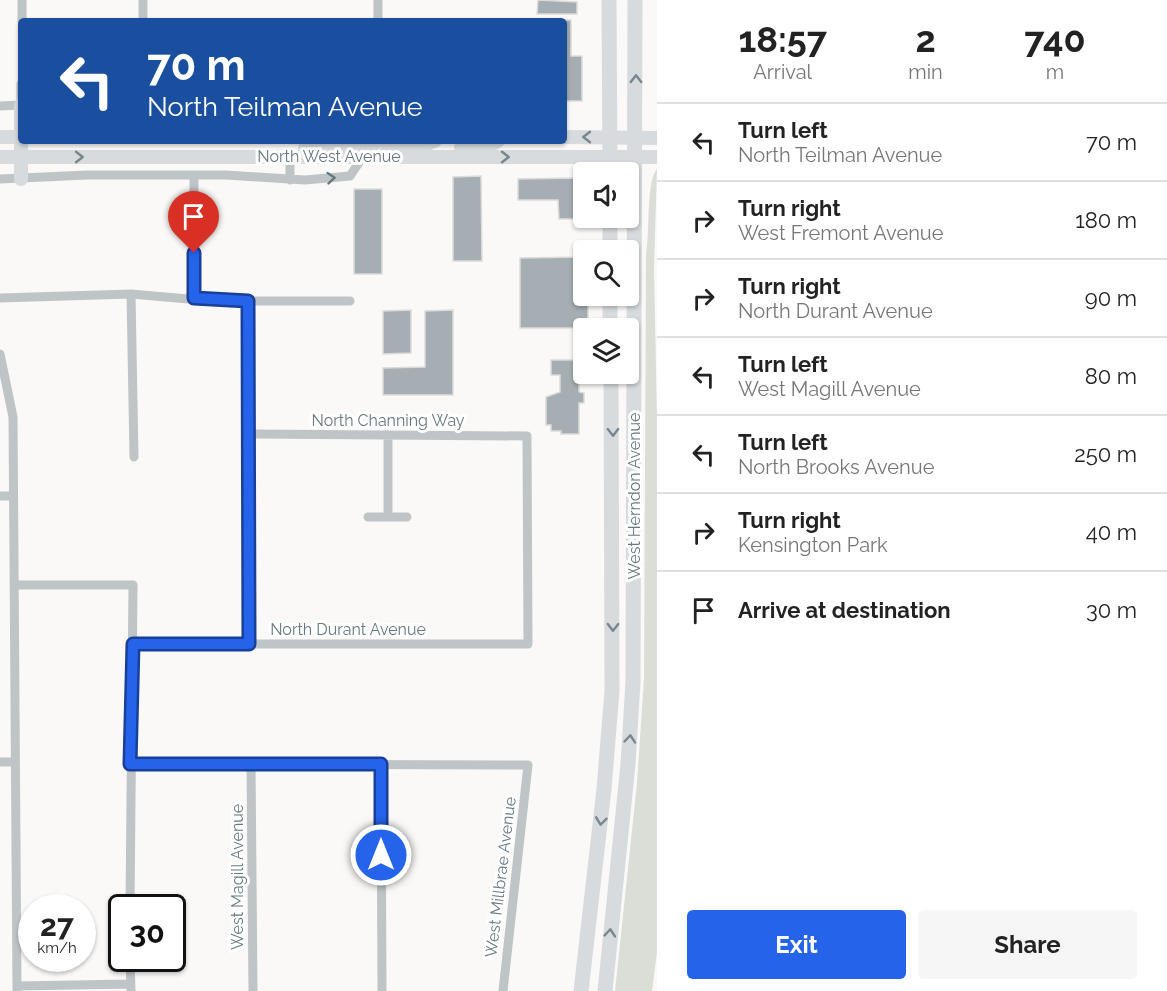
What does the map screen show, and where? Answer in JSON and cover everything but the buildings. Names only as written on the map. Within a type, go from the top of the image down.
[{"type":"main road","points":[[609,0],[610,162]]},
{"type":"main road","name":"West Herndon Avenue","points":[[604,991],[628,764],[633,682],[635,0]]},
{"type":"main road","points":[[0,136],[18,137]]},
{"type":"main road","points":[[567,137],[657,138]]},
{"type":"main road","points":[[21,144],[21,180]]},
{"type":"main road","points":[[290,156],[307,148],[370,147],[374,144]]},
{"type":"main road","points":[[384,156],[390,148],[427,144]]},
{"type":"main road","points":[[422,156],[440,148],[474,148],[488,144]]},
{"type":"main road","name":"North West Avenue","points":[[0,157],[290,156],[362,158],[422,156],[573,163]]},
{"type":"main road","name":"North West Avenue","points":[[621,162],[636,158],[657,158]]},
{"type":"main road","name":"West Herndon Avenue","points":[[581,991],[604,789],[612,691],[611,384]]},
{"type":"street","points":[[22,0],[22,18]]},
{"type":"street","points":[[143,0],[143,18]]},
{"type":"street","points":[[378,0],[378,18]]},
{"type":"street","points":[[0,106],[18,105]]},
{"type":"street","points":[[290,156],[290,180]]},
{"type":"street","points":[[0,179],[21,180],[87,175],[194,175],[290,180],[350,176],[362,158]]},
{"type":"street","points":[[194,175],[194,298]]},
{"type":"street","points":[[131,294],[134,457]]},
{"type":"street","points":[[0,298],[131,294],[248,301],[350,301]]},
{"type":"street","points":[[248,301],[249,644]]},
{"type":"street","points":[[0,354],[13,417],[17,989],[130,988],[130,972]]},
{"type":"street","name":"North Channing Way","points":[[248,434],[527,436],[528,644]]},
{"type":"street","points":[[388,435],[388,517]]},
{"type":"street","points":[[0,496],[13,496]]},
{"type":"street","points":[[368,517],[407,517]]},
{"type":"street","points":[[14,585],[133,585],[130,894]]},
{"type":"street","name":"North Durant Avenue","points":[[133,644],[528,644]]},
{"type":"street","points":[[0,762],[14,762]]},
{"type":"street","points":[[130,764],[381,764],[382,991]]},
{"type":"street","name":"West Magill Avenue","points":[[251,764],[253,991]]},
{"type":"street","name":"West Millbrae Avenue","points":[[381,764],[528,765],[503,991]]},
{"type":"shaded area","points":[[657,169],[654,268],[657,418],[657,952],[652,991],[615,991],[637,783],[644,679],[646,253],[651,184]]},
{"type":"route","points":[[194,253],[194,298],[210,301],[248,301],[249,644],[133,644],[130,764],[381,764],[381,855]]}]
